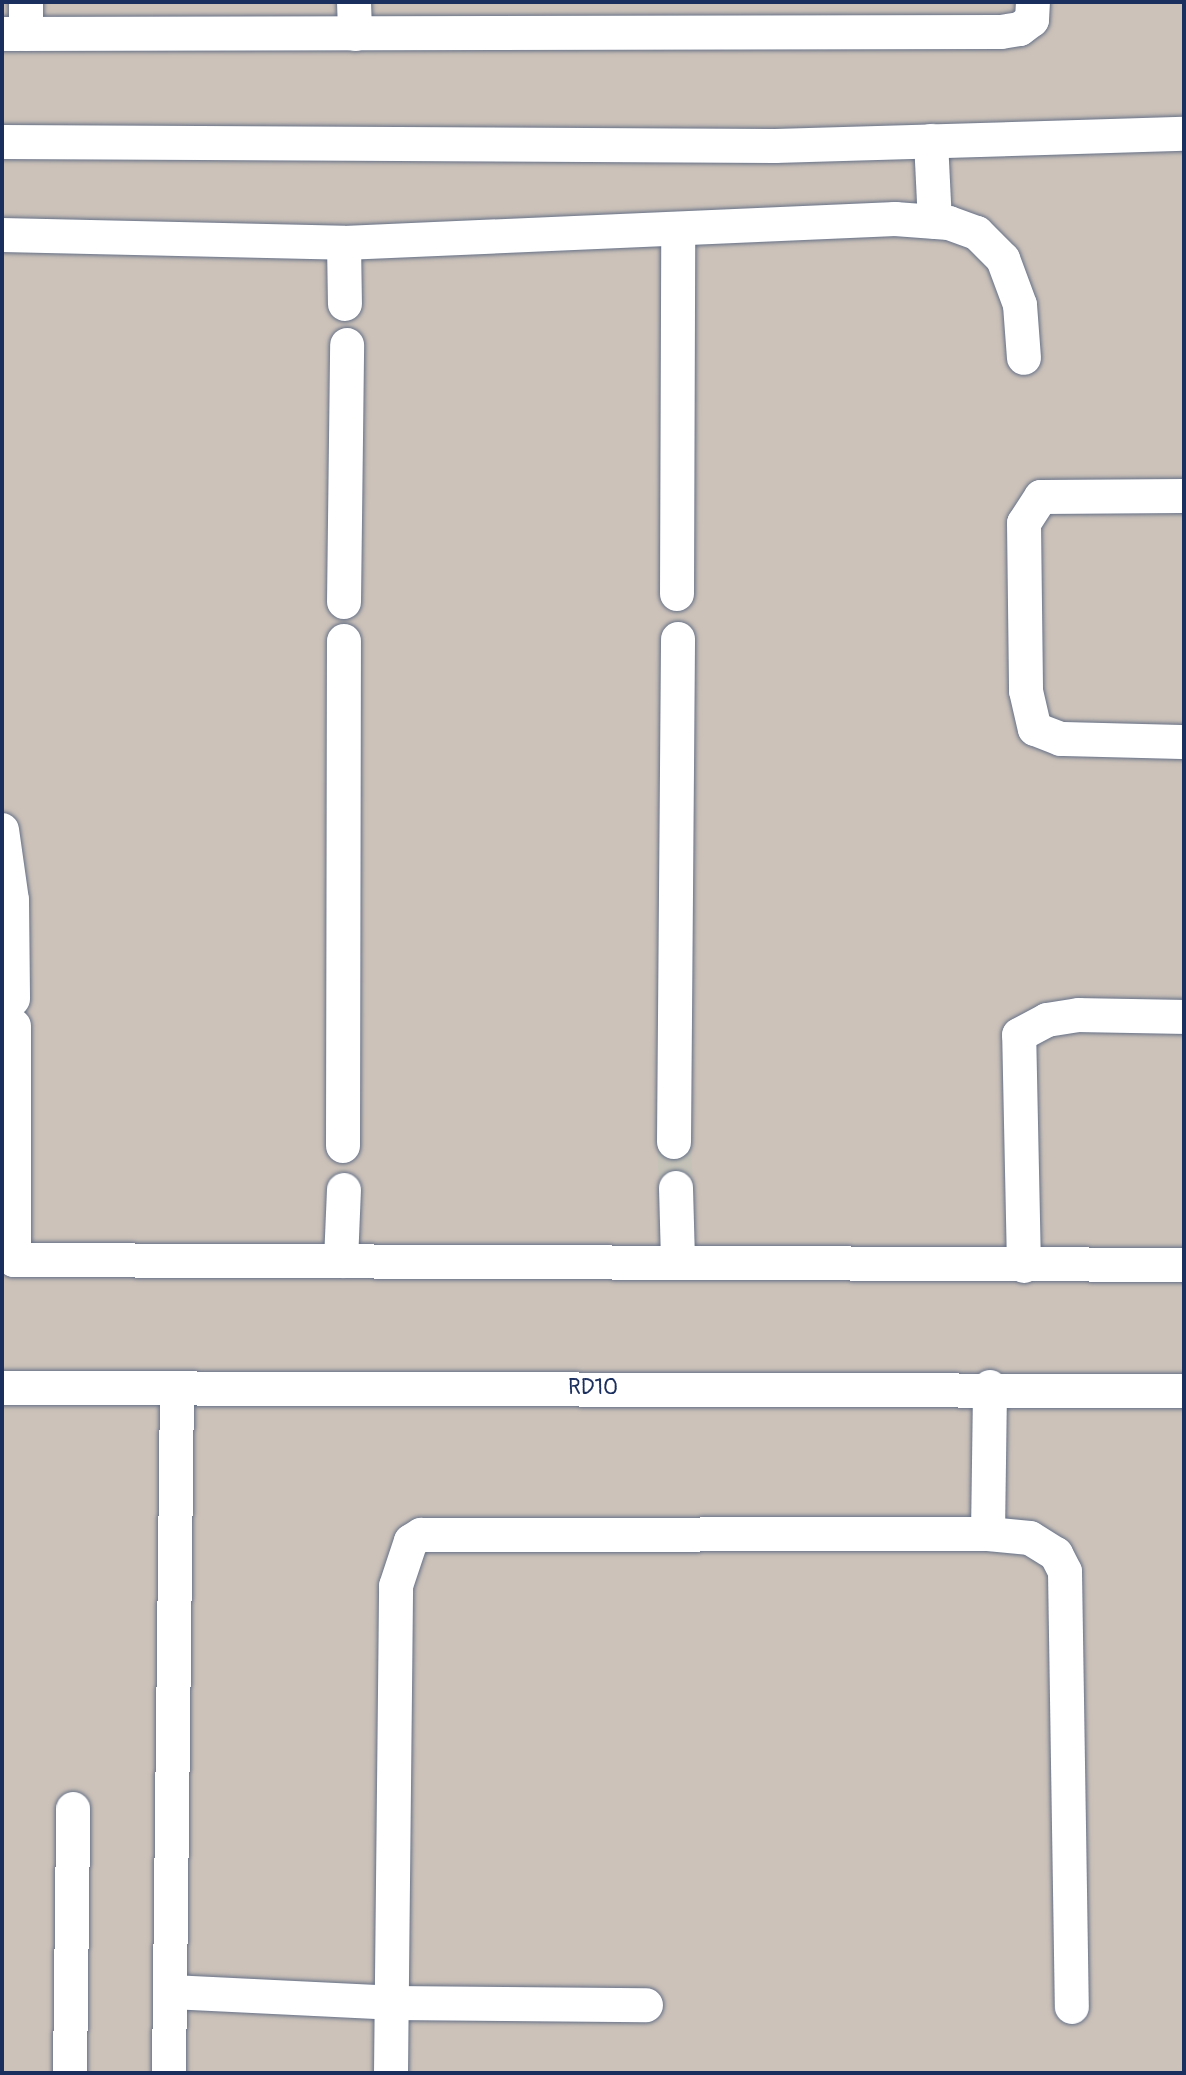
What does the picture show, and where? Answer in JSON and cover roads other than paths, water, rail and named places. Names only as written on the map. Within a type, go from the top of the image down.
[{"type":"street","points":[[18,23],[354,18],[692,18],[1001,32],[1020,29],[1032,20],[1033,2]]},
{"type":"street","points":[[2,142],[775,146],[1184,134]]},
{"type":"street","points":[[931,141],[935,222]]},
{"type":"street","points":[[2,235],[344,243],[678,232],[895,219],[935,222],[977,233],[1003,259],[1020,305],[1024,358]]},
{"type":"street","points":[[677,594],[678,232]]},
{"type":"street","points":[[344,243],[345,304]]},
{"type":"street","points":[[344,602],[347,345]]},
{"type":"street","points":[[1184,496],[1041,497],[1024,523],[1026,691],[1035,729],[1061,739],[1184,742]]},
{"type":"street","points":[[674,1142],[678,639]]},
{"type":"street","points":[[343,1146],[344,641]]},
{"type":"street","points":[[2,830],[12,900],[8,1260],[678,1260],[1024,1266],[1184,1265]]},
{"type":"street","points":[[1024,1266],[1019,1035],[1047,1020],[1079,1015],[1184,1017]]},
{"type":"street","points":[[676,1188],[678,1260]]},
{"type":"street","points":[[341,1261],[344,1190]]},
{"type":"street","points":[[988,1534],[990,1387]]},
{"type":"street","name":"RD10","points":[[2,1388],[990,1387],[1184,1391]]},
{"type":"street","points":[[169,2073],[177,1388]]},
{"type":"street","points":[[391,2073],[396,1586],[411,1541],[421,1535],[988,1534],[1030,1538],[1056,1554],[1065,1572],[1072,2007]]},
{"type":"street","points":[[70,2073],[73,1809]]},
{"type":"street","points":[[171,1992],[392,2003],[646,2005]]},
{"type":"tunnel","points":[[674,1142],[676,1188]]}]
